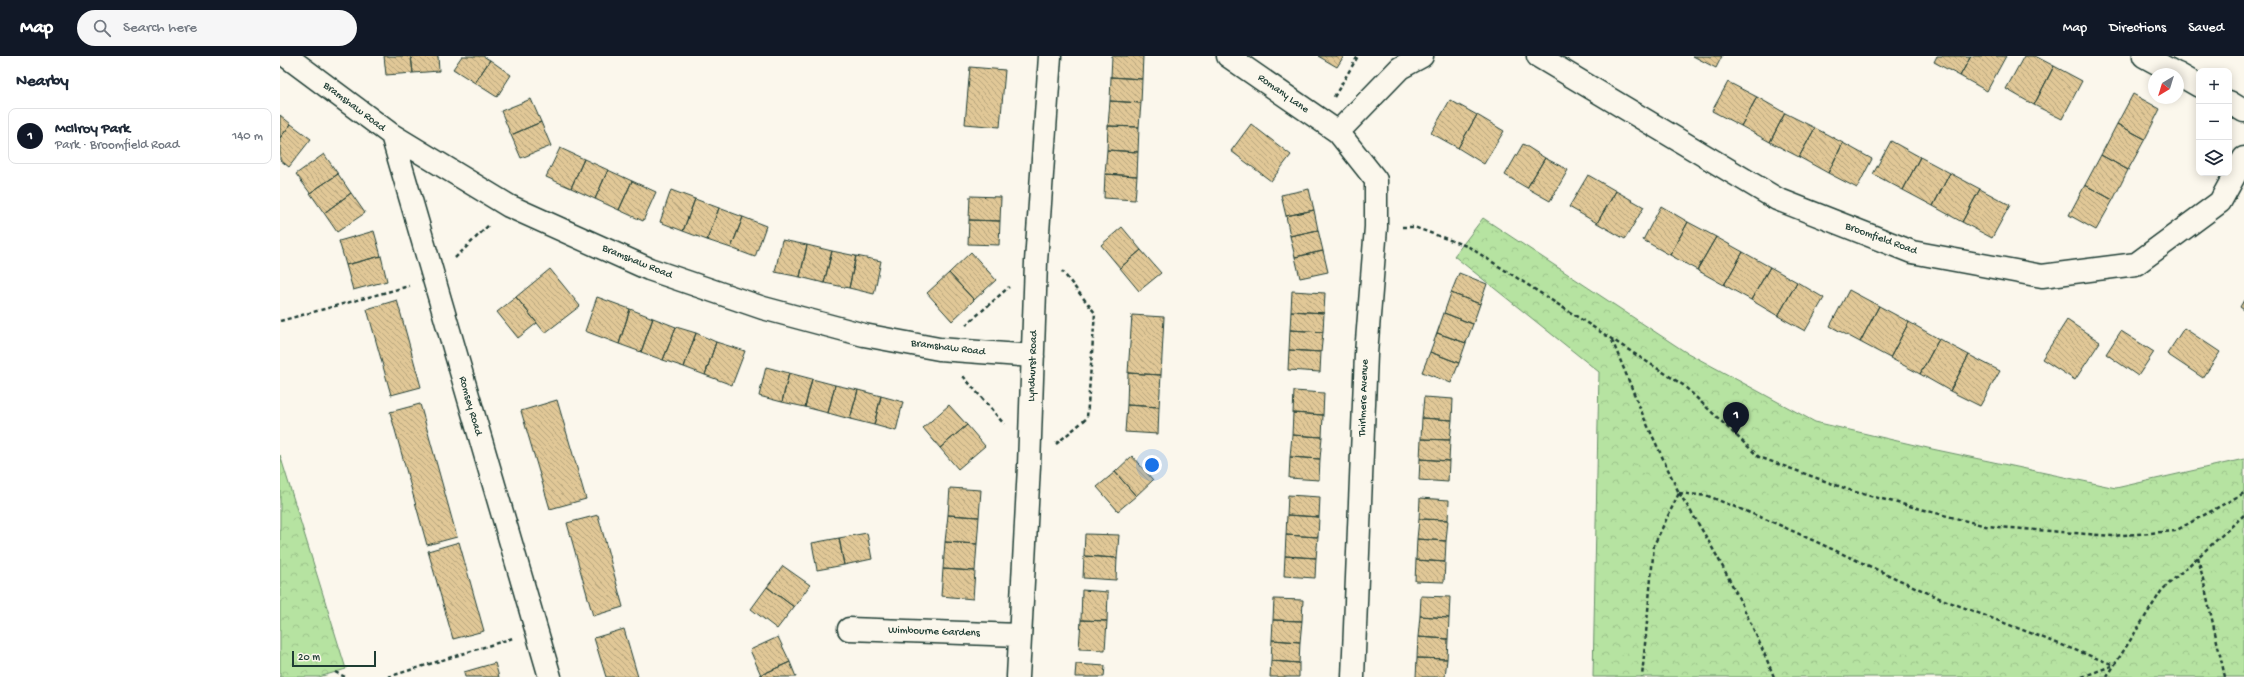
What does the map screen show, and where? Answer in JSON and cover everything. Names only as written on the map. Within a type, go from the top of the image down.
[{"type":"street","name":"Bramshaw Road","points":[[286,56],[392,135],[509,206],[649,269],[764,308],[864,335],[939,349],[1033,356]]},
{"type":"street","name":"Lyndhurst Road","points":[[1018,677],[1029,466],[1038,240],[1050,56]]},
{"type":"street","name":"Romany Lane","points":[[1228,56],[1329,126]]},
{"type":"street","points":[[1329,126],[1400,68],[1422,56]]},
{"type":"street","name":"Broomfield Road","points":[[1538,56],[1777,199],[1912,252],[2042,276],[2136,264],[2220,202],[2244,158]]},
{"type":"street","points":[[2144,56],[2167,68]]},
{"type":"street","points":[[2184,77],[2196,84]]},
{"type":"street","points":[[2232,104],[2244,111]]},
{"type":"street","name":"Thirlmere Avenue","points":[[1329,126],[1376,180],[1376,227],[1366,354],[1353,677]]},
{"type":"street","name":"Romsey Road","points":[[392,135],[433,280],[550,677]]},
{"type":"street","name":"Wimbourne Gardens","points":[[849,629],[1019,635]]},
{"type":"path","points":[[1329,126],[1358,56]]},
{"type":"path","points":[[280,320],[433,280],[509,206]]},
{"type":"path","points":[[1376,227],[1414,227],[1468,247],[1683,385],[1759,457],[1855,492],[1986,526],[2112,536],[2175,531],[2244,493]]},
{"type":"path","points":[[1029,466],[1087,418],[1095,313],[1038,240]]},
{"type":"path","points":[[1612,340],[1645,420],[1679,493],[1701,526],[1736,591],[1774,677]]},
{"type":"path","points":[[1679,493],[1708,496],[1775,523],[1939,598],[2114,665]]},
{"type":"path","points":[[1642,677],[1654,545],[1679,493]]},
{"type":"path","points":[[2107,677],[2162,590],[2244,515]]},
{"type":"path","points":[[2198,557],[2226,677]]},
{"type":"path","points":[[388,677],[536,630]]},
{"type":"path","points":[[2082,677],[2114,665]]},
{"type":"path","points":[[335,672],[344,677]]},
{"type":"green space","points":[[1483,218],[1684,351],[1815,422],[1932,449],[2116,488],[2244,459],[2244,677],[1593,677],[1599,372],[1454,256]]},
{"type":"green space","points":[[280,455],[346,669],[319,677],[280,677]]},
{"type":"building","points":[[384,56],[411,56],[413,73],[386,75]]},
{"type":"building","points":[[411,56],[438,56],[439,71],[413,73]]},
{"type":"building","points":[[462,56],[483,56],[490,60],[475,83],[453,69]]},
{"type":"building","points":[[1112,56],[1143,56],[1142,79],[1111,77]]},
{"type":"building","points":[[1318,56],[1344,56],[1337,67]]},
{"type":"building","points":[[1693,56],[1722,56],[1716,68]]},
{"type":"building","points":[[1937,56],[1971,56],[1960,76],[1934,62]]},
{"type":"building","points":[[1971,56],[2006,56],[1987,91],[1960,76]]},
{"type":"building","points":[[2024,56],[2035,56],[2054,66],[2034,105],[2006,89]]},
{"type":"building","points":[[490,60],[511,75],[497,97],[475,83]]},
{"type":"building","points":[[2054,66],[2082,81],[2062,119],[2034,105]]},
{"type":"building","points":[[970,67],[1005,70],[1000,127],[965,124]]},
{"type":"building","points":[[1111,77],[1142,79],[1141,103],[1110,101]]},
{"type":"building","points":[[1728,82],[1757,97],[1741,126],[1712,111]]},
{"type":"building","points":[[2133,94],[2148,102],[2148,104],[2160,109],[2145,139],[2117,124]]},
{"type":"building","points":[[1757,97],[1785,113],[1770,142],[1741,126]]},
{"type":"building","points":[[531,99],[541,122],[511,135],[501,111]]},
{"type":"building","points":[[1450,100],[1477,115],[1458,148],[1431,133]]},
{"type":"building","points":[[1110,101],[1141,103],[1139,127],[1108,126]]},
{"type":"building","points":[[1785,113],[1815,128],[1799,157],[1770,142]]},
{"type":"building","points":[[280,115],[291,124],[280,138]]},
{"type":"building","points":[[1477,115],[1504,131],[1484,164],[1458,148]]},
{"type":"building","points":[[541,122],[551,146],[521,158],[511,135]]},
{"type":"building","points":[[291,124],[311,139],[289,167],[280,160],[280,138]]},
{"type":"building","points":[[1251,124],[1291,155],[1271,181],[1231,151]]},
{"type":"building","points":[[2117,124],[2145,139],[2128,170],[2101,155]]},
{"type":"building","points":[[1108,126],[1139,127],[1138,152],[1107,150]]},
{"type":"building","points":[[1815,128],[1843,143],[1828,173],[1799,157]]},
{"type":"building","points":[[1891,141],[1920,157],[1903,190],[1873,174]]},
{"type":"building","points":[[1843,143],[1872,159],[1857,188],[1828,173]]},
{"type":"building","points":[[1523,144],[1545,158],[1527,188],[1505,175]]},
{"type":"building","points":[[560,148],[584,159],[571,188],[546,177]]},
{"type":"building","points":[[1107,150],[1138,152],[1137,176],[1105,174]]},
{"type":"building","points":[[324,154],[338,174],[310,193],[296,174]]},
{"type":"building","points":[[2101,155],[2128,170],[2113,200],[2085,185]]},
{"type":"building","points":[[1920,157],[1950,173],[1933,206],[1903,190]]},
{"type":"building","points":[[1545,158],[1568,170],[1550,201],[1527,188]]},
{"type":"building","points":[[584,159],[608,170],[595,199],[571,188]]},
{"type":"building","points":[[608,170],[632,181],[619,210],[595,199]]},
{"type":"building","points":[[1950,173],[1980,189],[1962,222],[1933,206]]},
{"type":"building","points":[[338,174],[351,193],[324,213],[310,193]]},
{"type":"building","points":[[1105,174],[1137,176],[1135,200],[1104,198]]},
{"type":"building","points":[[1588,175],[1616,191],[1597,223],[1569,207]]},
{"type":"building","points":[[632,181],[656,192],[643,221],[619,210]]},
{"type":"building","points":[[2085,185],[2113,200],[2096,230],[2069,215]]},
{"type":"building","points":[[1309,189],[1314,210],[1286,216],[1281,195]]},
{"type":"building","points":[[1980,189],[2010,205],[1992,238],[1962,222]]},
{"type":"building","points":[[671,190],[695,199],[683,231],[660,222]]},
{"type":"building","points":[[1616,191],[1644,207],[1625,239],[1597,223]]},
{"type":"building","points":[[351,193],[365,213],[337,232],[324,213]]},
{"type":"building","points":[[970,196],[1001,197],[1000,221],[969,220]]},
{"type":"building","points":[[695,199],[719,208],[707,240],[683,231]]},
{"type":"building","points":[[1661,206],[1688,222],[1670,255],[1643,240]]},
{"type":"building","points":[[719,208],[743,217],[731,248],[707,240]]},
{"type":"building","points":[[1314,210],[1318,230],[1290,236],[1286,216]]},
{"type":"building","points":[[743,217],[766,226],[755,257],[731,248]]},
{"type":"building","points":[[969,220],[1000,221],[999,245],[968,244]]},
{"type":"building","points":[[1688,222],[1716,237],[1697,270],[1670,255]]},
{"type":"building","points":[[1122,227],[1141,250],[1120,268],[1101,245]]},
{"type":"building","points":[[1318,230],[1323,251],[1295,257],[1290,236]]},
{"type":"building","points":[[374,231],[381,256],[346,265],[339,241]]},
{"type":"building","points":[[1716,237],[1743,252],[1724,285],[1697,270]]},
{"type":"building","points":[[782,240],[807,245],[800,277],[775,272]]},
{"type":"building","points":[[807,245],[832,251],[824,283],[800,277]]},
{"type":"building","points":[[1141,250],[1161,273],[1139,291],[1120,268]]},
{"type":"building","points":[[832,251],[856,256],[849,288],[824,283]]},
{"type":"building","points":[[1323,251],[1328,272],[1300,278],[1295,257]]},
{"type":"building","points":[[971,252],[996,280],[974,300],[949,273]]},
{"type":"building","points":[[1743,252],[1770,267],[1751,300],[1724,285]]},
{"type":"building","points":[[381,256],[387,281],[353,290],[346,265]]},
{"type":"building","points":[[856,256],[881,261],[874,294],[849,288]]},
{"type":"building","points":[[1770,267],[1797,282],[1778,316],[1751,300]]},
{"type":"building","points":[[550,269],[580,306],[545,333],[516,297]]},
{"type":"building","points":[[949,273],[974,300],[952,321],[927,293]]},
{"type":"building","points":[[1459,273],[1487,284],[1480,304],[1451,293]]},
{"type":"building","points":[[1797,282],[1824,298],[1805,331],[1778,316]]},
{"type":"building","points":[[1849,290],[1879,306],[1860,342],[1830,326]]},
{"type":"building","points":[[1292,291],[1325,293],[1324,313],[1291,311]]},
{"type":"building","points":[[1451,293],[1480,304],[1473,324],[1444,313]]},
{"type":"building","points":[[516,297],[537,323],[518,338],[497,312]]},
{"type":"building","points":[[597,297],[630,309],[619,344],[585,331]]},
{"type":"building","points":[[397,300],[421,387],[391,395],[367,309]]},
{"type":"building","points":[[2244,300],[2244,310],[2240,307]]},
{"type":"building","points":[[1879,306],[1909,322],[1890,358],[1860,342]]},
{"type":"building","points":[[630,309],[653,318],[641,352],[619,344]]},
{"type":"building","points":[[1291,311],[1324,313],[1323,332],[1290,330]]},
{"type":"building","points":[[1444,313],[1473,324],[1466,343],[1437,333]]},
{"type":"building","points":[[1132,315],[1164,317],[1161,375],[1128,373]]},
{"type":"building","points":[[653,318],[676,327],[663,360],[641,352]]},
{"type":"building","points":[[2067,320],[2100,342],[2075,380],[2042,359]]},
{"type":"building","points":[[1909,322],[1939,339],[1920,374],[1890,358]]},
{"type":"building","points":[[676,327],[696,333],[684,367],[663,360]]},
{"type":"building","points":[[2184,328],[2220,352],[2203,378],[2167,354]]},
{"type":"building","points":[[1290,330],[1323,332],[1321,352],[1289,350]]},
{"type":"building","points":[[2121,331],[2154,352],[2138,376],[2106,354]]},
{"type":"building","points":[[696,333],[716,342],[705,375],[684,367]]},
{"type":"building","points":[[1437,333],[1466,343],[1459,363],[1430,352]]},
{"type":"building","points":[[1939,339],[1969,355],[1950,391],[1920,374]]},
{"type":"building","points":[[716,342],[745,351],[732,385],[705,375]]},
{"type":"building","points":[[1289,350],[1321,352],[1320,372],[1288,370]]},
{"type":"building","points":[[1430,352],[1459,363],[1451,383],[1422,372]]},
{"type":"building","points":[[1969,355],[2000,371],[1980,406],[1950,391]]},
{"type":"building","points":[[766,367],[789,373],[782,402],[759,396]]},
{"type":"building","points":[[789,373],[812,379],[805,407],[782,402]]},
{"type":"building","points":[[1128,373],[1161,375],[1159,407],[1127,405]]},
{"type":"building","points":[[812,379],[835,385],[828,413],[805,407]]},
{"type":"building","points":[[835,385],[858,390],[850,419],[828,413]]},
{"type":"building","points":[[858,390],[881,396],[874,425],[850,419]]},
{"type":"building","points":[[1294,391],[1324,393],[1323,415],[1293,413]]},
{"type":"building","points":[[881,396],[903,402],[896,431],[874,425]]},
{"type":"building","points":[[1424,397],[1453,399],[1452,420],[1422,418]]},
{"type":"building","points":[[557,400],[586,499],[550,509],[521,411]]},
{"type":"building","points":[[420,404],[457,537],[427,545],[390,412]]},
{"type":"building","points":[[949,405],[967,425],[940,448],[923,428]]},
{"type":"building","points":[[1127,405],[1159,407],[1158,434],[1125,432]]},
{"type":"building","points":[[1293,413],[1323,415],[1322,437],[1292,435]]},
{"type":"building","points":[[1422,418],[1452,420],[1450,440],[1421,439]]},
{"type":"building","points":[[967,425],[985,446],[958,469],[940,448]]},
{"type":"building","points":[[1292,435],[1322,437],[1320,459],[1290,457]]},
{"type":"building","points":[[1421,439],[1450,440],[1449,461],[1420,459]]},
{"type":"building","points":[[1132,456],[1153,480],[1136,496],[1115,472]]},
{"type":"building","points":[[1290,457],[1320,459],[1319,480],[1289,478]]},
{"type":"building","points":[[1420,459],[1449,461],[1448,482],[1419,480]]},
{"type":"building","points":[[1115,472],[1136,496],[1118,511],[1097,487]]},
{"type":"building","points":[[950,488],[981,490],[979,517],[948,515]]},
{"type":"building","points":[[1288,495],[1320,497],[1319,517],[1287,515]]},
{"type":"building","points":[[1420,498],[1449,500],[1448,520],[1419,519]]},
{"type":"building","points":[[598,515],[623,607],[593,616],[567,523]]},
{"type":"building","points":[[948,515],[979,517],[977,544],[945,542]]},
{"type":"building","points":[[1287,515],[1319,517],[1318,537],[1286,535]]},
{"type":"building","points":[[1419,519],[1448,520],[1446,541],[1417,539]]},
{"type":"building","points":[[867,533],[872,559],[844,565],[839,538]]},
{"type":"building","points":[[1085,534],[1119,535],[1117,558],[1084,556]]},
{"type":"building","points":[[1286,535],[1318,537],[1316,558],[1285,556]]},
{"type":"building","points":[[839,538],[844,565],[817,570],[812,543]]},
{"type":"building","points":[[1417,539],[1446,541],[1445,562],[1416,560]]},
{"type":"building","points":[[459,542],[484,631],[453,639],[428,551]]},
{"type":"building","points":[[945,542],[977,544],[975,571],[943,569]]},
{"type":"building","points":[[1084,556],[1117,558],[1116,580],[1083,578]]},
{"type":"building","points":[[1285,556],[1316,558],[1315,578],[1284,576]]},
{"type":"building","points":[[1416,560],[1445,562],[1444,582],[1415,581]]},
{"type":"building","points":[[783,566],[810,585],[794,607],[767,587]]},
{"type":"building","points":[[943,569],[975,571],[973,599],[941,596]]},
{"type":"building","points":[[767,587],[794,607],[777,629],[751,609]]},
{"type":"building","points":[[1082,590],[1108,592],[1107,621],[1081,620]]},
{"type":"building","points":[[1421,596],[1450,597],[1449,618],[1420,616]]},
{"type":"building","points":[[1274,599],[1303,600],[1302,621],[1273,620]]},
{"type":"building","points":[[1420,616],[1449,618],[1448,639],[1418,637]]},
{"type":"building","points":[[1081,620],[1107,621],[1105,650],[1079,649]]},
{"type":"building","points":[[1273,620],[1302,621],[1300,642],[1272,640]]},
{"type":"building","points":[[624,629],[638,677],[606,677],[594,638]]},
{"type":"building","points":[[778,637],[790,662],[761,675],[750,650]]},
{"type":"building","points":[[1418,637],[1448,639],[1447,659],[1417,658]]},
{"type":"building","points":[[1272,640],[1300,642],[1299,663],[1271,661]]},
{"type":"building","points":[[1417,658],[1447,659],[1445,677],[1416,677]]},
{"type":"building","points":[[1271,661],[1299,663],[1299,677],[1270,677]]},
{"type":"building","points":[[790,662],[796,677],[762,677],[761,675]]},
{"type":"building","points":[[495,663],[499,677],[465,677],[464,672]]},
{"type":"building","points":[[1076,664],[1105,666],[1104,677],[1075,677]]},
{"type":"place","name":"McIlroy Park","points":[[1736,435]]}]
